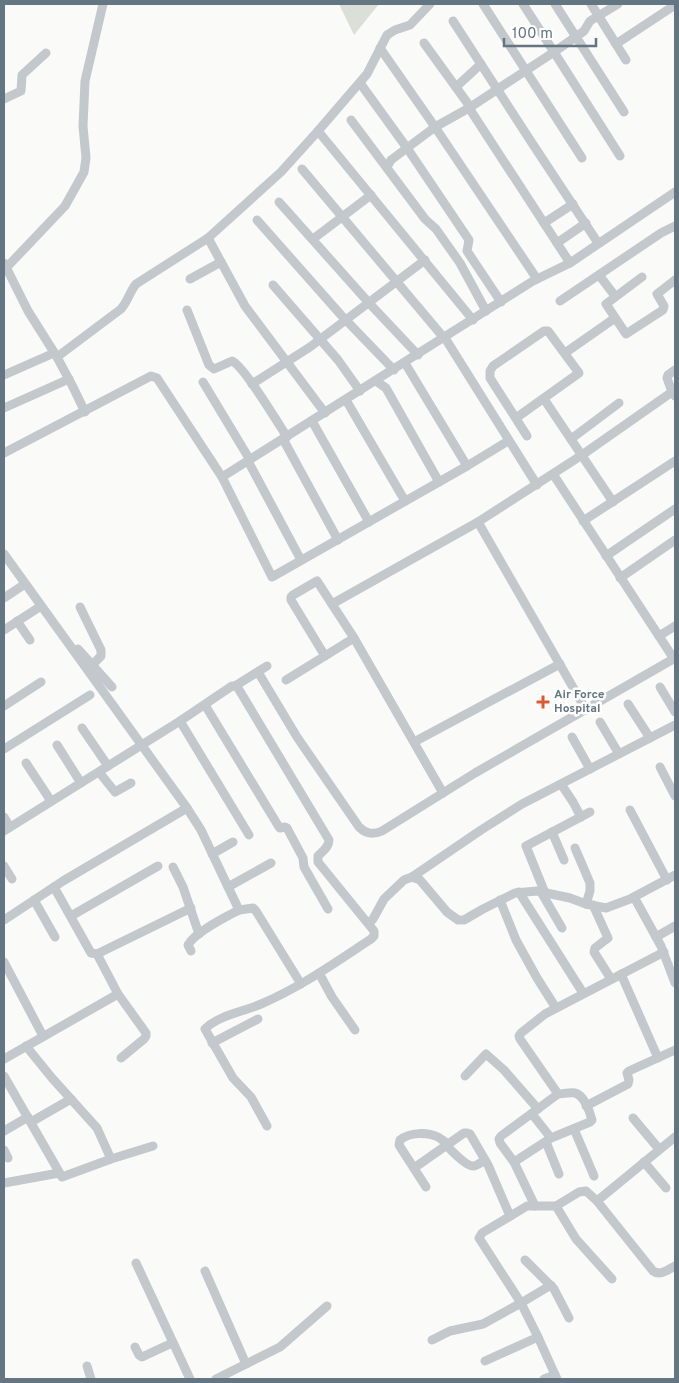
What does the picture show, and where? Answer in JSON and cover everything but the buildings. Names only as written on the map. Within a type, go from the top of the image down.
[{"type":"street","points":[[84,412],[69,379],[28,311],[5,265],[65,206],[84,172],[86,162],[83,126],[85,81],[103,4]]},
{"type":"street","points":[[4,375],[55,355],[121,309],[136,284],[208,238],[281,172],[318,131],[360,83],[370,69],[387,35],[395,30],[410,26],[430,4]]},
{"type":"street","points":[[483,4],[582,158]]},
{"type":"street","points":[[522,4],[620,156]]},
{"type":"street","points":[[555,4],[624,112]]},
{"type":"street","points":[[591,4],[626,60]]},
{"type":"street","points":[[387,167],[391,160],[435,127],[470,108],[554,52],[584,31],[590,21],[618,4]]},
{"type":"street","points":[[616,44],[675,5]]},
{"type":"street","points":[[453,21],[598,243]]},
{"type":"street","points":[[424,43],[470,108],[570,263]]},
{"type":"street","points":[[380,48],[537,279]]},
{"type":"street","points":[[4,100],[21,91],[22,75],[46,53]]},
{"type":"street","points":[[456,88],[481,64]]},
{"type":"street","points":[[360,83],[407,148],[469,240],[467,251],[501,302]]},
{"type":"street","points":[[350,120],[425,219],[436,229],[460,263],[486,311]]},
{"type":"street","points":[[318,131],[473,320]]},
{"type":"street","points":[[302,169],[444,338],[537,485]]},
{"type":"street","points":[[222,477],[537,279],[570,263],[675,192]]},
{"type":"street","points":[[313,239],[371,195]]},
{"type":"street","points":[[279,202],[418,354]]},
{"type":"street","points":[[544,223],[573,204]]},
{"type":"street","points":[[256,220],[346,321],[394,370]]},
{"type":"street","points":[[557,243],[586,223]]},
{"type":"street","points":[[560,300],[661,233],[675,226]]},
{"type":"street","points":[[208,238],[245,306],[325,413]]},
{"type":"street","points":[[252,384],[320,340],[425,260]]},
{"type":"street","points":[[190,279],[222,262]]},
{"type":"street","points":[[599,275],[616,296]]},
{"type":"street","points":[[642,276],[606,304],[624,333],[628,333],[663,310],[664,306],[657,294],[675,280]]},
{"type":"street","points":[[273,285],[338,360],[360,391]]},
{"type":"street","points":[[187,310],[211,367],[214,369],[234,361],[252,384],[285,438],[338,540]]},
{"type":"street","points":[[564,353],[615,318]]},
{"type":"street","points":[[516,418],[579,373],[546,331],[491,368],[489,374],[527,436]]},
{"type":"street","points":[[405,363],[467,466]]},
{"type":"street","points":[[332,604],[478,522],[674,394],[667,378],[675,370]]},
{"type":"street","points":[[4,453],[154,376],[222,477],[272,577],[508,441]]},
{"type":"street","points":[[4,408],[69,379]]},
{"type":"street","points":[[376,381],[386,388],[439,482]]},
{"type":"street","points":[[203,382],[249,460],[302,560]]},
{"type":"street","points":[[544,399],[613,502]]},
{"type":"street","points":[[346,400],[406,501]]},
{"type":"street","points":[[571,439],[619,403]]},
{"type":"street","points":[[312,421],[369,522]]},
{"type":"street","points":[[583,521],[675,461]]},
{"type":"street","points":[[258,672],[297,737],[362,830],[372,834],[377,833],[475,774],[675,659],[553,474]]},
{"type":"street","points":[[606,556],[675,509]]},
{"type":"street","points":[[478,522],[586,710]]},
{"type":"street","points":[[620,578],[675,540]]},
{"type":"street","points":[[4,554],[187,808],[201,830],[239,910]]},
{"type":"street","points":[[325,656],[291,600],[291,597],[317,582],[354,638],[443,794]]},
{"type":"street","points":[[4,598],[25,584]]},
{"type":"street","points":[[4,630],[41,606]]},
{"type":"street","points":[[80,607],[101,650],[101,656],[92,665]]},
{"type":"street","points":[[16,621],[30,640]]},
{"type":"street","points":[[659,636],[675,626]]},
{"type":"street","points":[[66,635],[112,688]]},
{"type":"street","points":[[286,680],[354,638]]},
{"type":"street","points":[[414,742],[560,664]]},
{"type":"street","points":[[4,818],[7,829],[180,721],[232,686],[236,686],[267,666]]},
{"type":"street","points":[[4,706],[41,682]]},
{"type":"street","points":[[236,686],[329,840],[327,847],[318,856],[318,862],[374,931],[374,936],[371,939],[301,984],[262,1004],[218,1020],[207,1027],[205,1031],[212,1043],[233,1078],[251,1097],[266,1126]]},
{"type":"street","points":[[660,687],[675,712]]},
{"type":"street","points":[[4,749],[90,695]]},
{"type":"street","points":[[206,704],[279,827],[287,828],[303,858],[304,867],[328,909]]},
{"type":"street","points":[[628,704],[650,738]]},
{"type":"street","points":[[180,721],[248,835]]},
{"type":"street","points":[[600,722],[620,754]]},
{"type":"street","points":[[369,923],[384,898],[404,880],[412,877],[522,804],[675,724]]},
{"type":"street","points":[[82,728],[108,766]]},
{"type":"street","points":[[572,737],[590,769]]},
{"type":"street","points":[[57,745],[81,783]]},
{"type":"street","points":[[26,763],[51,801]]},
{"type":"street","points":[[660,766],[675,796]]},
{"type":"street","points":[[99,772],[114,792],[131,782]]},
{"type":"street","points":[[561,784],[581,817]]},
{"type":"street","points":[[4,920],[54,887],[187,808]]},
{"type":"street","points":[[630,810],[666,880]]},
{"type":"street","points":[[562,928],[543,892],[526,846],[590,812]]},
{"type":"street","points":[[552,832],[564,860]]},
{"type":"street","points":[[212,854],[233,842]]},
{"type":"street","points":[[575,848],[590,883],[590,904],[608,938],[595,948],[594,952],[611,979]]},
{"type":"street","points":[[228,887],[271,863]]},
{"type":"street","points":[[4,866],[12,879]]},
{"type":"street","points":[[71,916],[158,866]]},
{"type":"street","points":[[173,867],[183,887],[199,934]]},
{"type":"street","points":[[412,877],[420,880],[447,912],[458,920],[464,920],[515,892],[543,892],[606,908],[675,875]]},
{"type":"street","points":[[54,887],[91,953],[97,954],[191,908]]},
{"type":"street","points":[[518,892],[583,993]]},
{"type":"street","points":[[634,896],[664,952],[675,983]]},
{"type":"street","points":[[34,900],[55,937]]},
{"type":"street","points":[[500,900],[516,940],[556,1008]]},
{"type":"street","points":[[191,951],[188,948],[188,943],[199,934],[239,910],[253,908],[301,984]]},
{"type":"street","points":[[656,937],[675,926]]},
{"type":"street","points":[[558,1094],[519,1036],[521,1033],[540,1017],[664,952]]},
{"type":"street","points":[[97,954],[118,994],[146,1033],[146,1036],[121,1058]]},
{"type":"street","points":[[4,962],[43,1036]]},
{"type":"street","points":[[319,973],[332,997],[355,1030]]},
{"type":"street","points":[[621,974],[658,1058]]},
{"type":"street","points":[[4,1059],[118,994]]},
{"type":"street","points":[[212,1043],[258,1019]]},
{"type":"street","points":[[26,1046],[99,1131],[111,1159]]},
{"type":"street","points":[[586,1106],[628,1084],[627,1075],[629,1071],[675,1050]]},
{"type":"street","points":[[465,1076],[486,1054],[504,1070],[535,1111],[549,1140],[559,1174]]},
{"type":"street","points":[[4,1076],[64,1177],[111,1159],[153,1146]]},
{"type":"street","points":[[514,1162],[549,1140],[590,1122],[592,1120],[582,1098],[575,1093],[558,1094],[499,1139],[514,1162],[535,1206]]},
{"type":"street","points":[[4,1130],[71,1099]]},
{"type":"street","points":[[634,1118],[659,1149]]},
{"type":"street","points":[[574,1129],[594,1176]]},
{"type":"street","points":[[414,1168],[464,1133],[470,1134],[485,1160],[510,1216]]},
{"type":"street","points":[[426,1187],[400,1145],[400,1140],[404,1137],[413,1134],[434,1136],[470,1165],[476,1165],[485,1160]]},
{"type":"street","points":[[597,1201],[675,1137]]},
{"type":"street","points":[[644,1162],[666,1188]]},
{"type":"street","points":[[4,1183],[60,1173]]},
{"type":"street","points":[[544,1379],[556,1377],[521,1304],[479,1238],[482,1233],[527,1206],[556,1206],[583,1191],[589,1193],[597,1201],[655,1273],[660,1273],[675,1266]]},
{"type":"street","points":[[556,1206],[576,1239],[612,1279]]},
{"type":"street","points":[[525,1260],[551,1285],[569,1318]]},
{"type":"street","points":[[136,1263],[190,1379]]},
{"type":"street","points":[[205,1271],[246,1364]]},
{"type":"street","points":[[432,1340],[450,1330],[483,1324],[521,1304],[551,1285]]},
{"type":"street","points":[[216,1379],[280,1347],[327,1306]]},
{"type":"street","points":[[485,1360],[538,1337]]},
{"type":"street","points":[[135,1347],[142,1357],[172,1343]]},
{"type":"street","points":[[87,1366],[91,1379]]},
{"type":"shaded area","points":[[339,4],[379,4],[354,35]]},
{"type":"place","name":"Air Force Hospital","points":[[543,702]]}]
